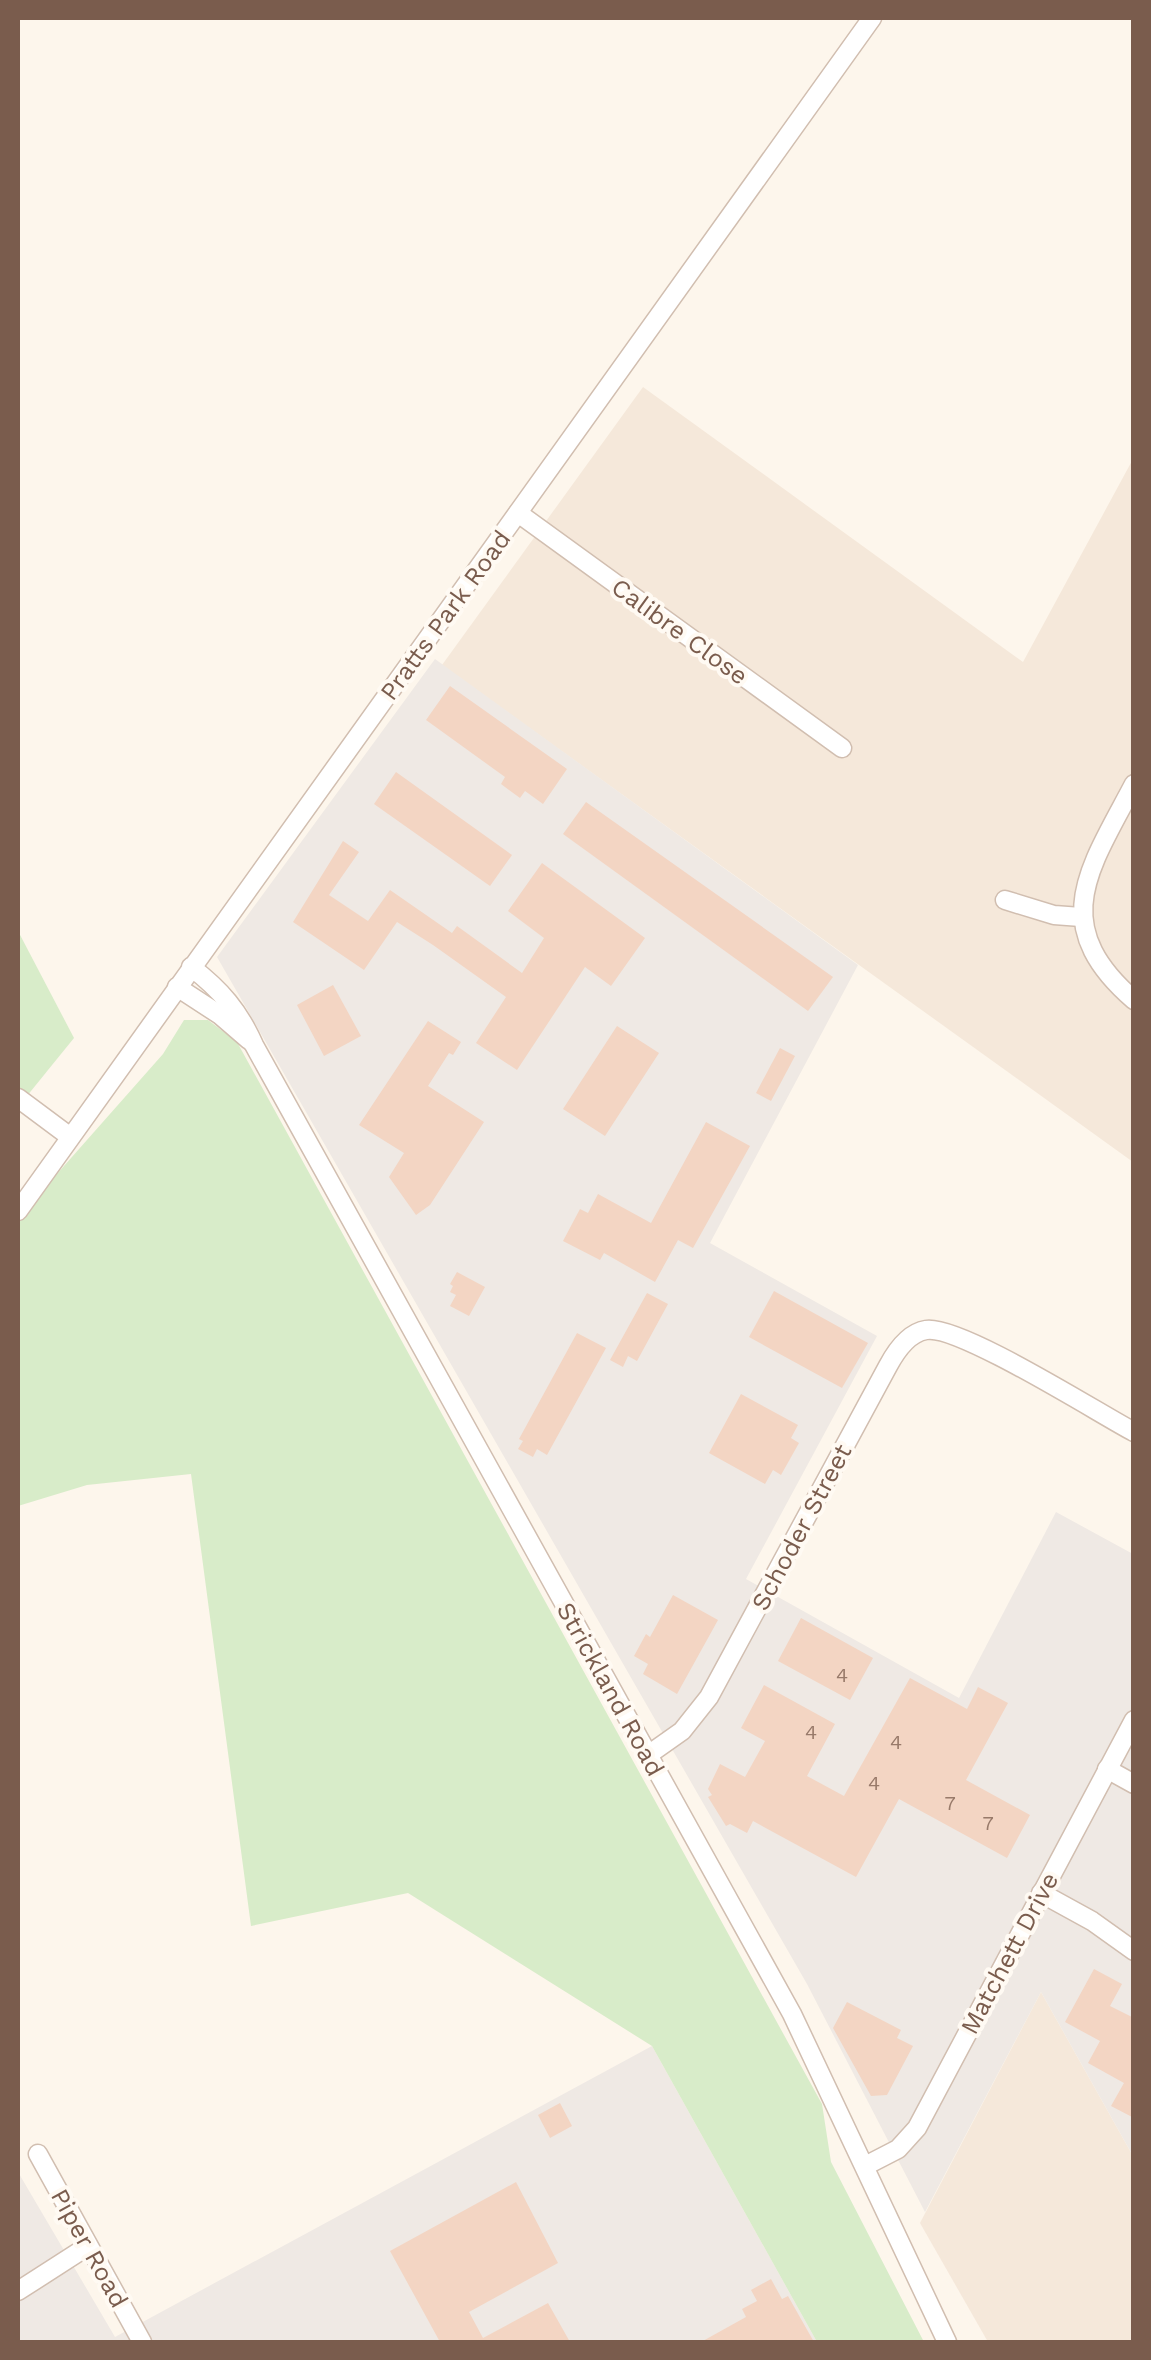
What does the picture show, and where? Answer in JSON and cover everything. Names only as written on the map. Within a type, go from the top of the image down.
[{"type":"street","name":"Pratts Park Road","points":[[18,1211],[872,18]]},
{"type":"street","name":"Calibre Close","points":[[518,513],[842,748]]},
{"type":"street","points":[[1134,784],[1087,879],[1081,917],[1102,966],[1134,1000]]},
{"type":"street","points":[[1005,900],[1054,915],[1081,917]]},
{"type":"street","name":"Strickland Road","points":[[191,967],[224,993],[243,1019],[254,1046],[798,2026],[947,2342]]},
{"type":"street","name":"Strickland Road","points":[[177,987],[220,1015],[254,1046]]},
{"type":"street","points":[[18,1098],[69,1136]]},
{"type":"street","name":"Schoder Street","points":[[648,1754],[672,1741],[709,1697],[902,1344],[928,1329],[965,1339],[1134,1432]]},
{"type":"street","name":"Matchett Drive","points":[[864,2166],[898,2149],[917,2128],[1134,1720]]},
{"type":"street","points":[[1106,1769],[1134,1784]]},
{"type":"street","points":[[1041,1893],[1092,1920],[1134,1952]]},
{"type":"street","name":"Piper Road","points":[[38,2154],[142,2342]]},
{"type":"street","points":[[18,2291],[88,2246]]},
{"type":"shaded area","points":[[643,387],[1023,662],[1133,459],[1133,1162],[442,665]]},
{"type":"shaded area","points":[[435,659],[858,965],[710,1243],[877,1336],[746,1579],[959,1698],[1056,1512],[1133,1554],[1133,2156],[1041,1992],[925,2212],[807,1984],[217,957]]},
{"type":"shaded area","points":[[1041,1992],[1133,2156],[1133,2342],[988,2342],[920,2223]]},
{"type":"shaded area","points":[[652,2046],[817,2342],[18,2342],[18,2172],[115,2337]]},
{"type":"green space","points":[[18,931],[74,1038],[18,1107]]},
{"type":"green space","points":[[184,1020],[208,1020],[237,1042],[822,2104],[831,2162],[924,2342],[817,2342],[652,2046],[408,1893],[251,1926],[191,1474],[87,1485],[18,1506],[18,1218],[163,1054]]},
{"type":"building","points":[[450,686],[567,769],[543,804],[525,791],[520,798],[501,784],[505,777],[426,720]]},
{"type":"building","points":[[396,772],[512,855],[490,886],[374,804]]},
{"type":"building","points":[[586,802],[833,977],[808,1011],[563,834]]},
{"type":"building","points":[[343,841],[359,852],[329,895],[368,921],[390,890],[452,933],[457,926],[522,973],[544,938],[508,911],[542,863],[645,938],[611,986],[585,967],[517,1070],[476,1043],[506,997],[433,945],[397,922],[364,970],[293,922]]},
{"type":"building","points":[[333,985],[361,1036],[324,1056],[297,1005]]},
{"type":"building","points":[[428,1021],[461,1042],[428,1086],[484,1122],[430,1205],[416,1215],[389,1177],[404,1153],[359,1125]]},
{"type":"building","points":[[617,1026],[659,1053],[605,1136],[563,1109]]},
{"type":"building","points":[[780,1048],[795,1056],[771,1101],[756,1093]]},
{"type":"building","points":[[706,1122],[750,1146],[693,1248],[678,1240],[655,1282],[604,1253],[600,1260],[563,1241],[580,1209],[588,1213],[598,1194],[651,1223]]},
{"type":"building","points":[[457,1272],[485,1287],[469,1316],[450,1306],[456,1295],[450,1292],[450,1284]]},
{"type":"building","points":[[774,1291],[868,1343],[842,1388],[749,1337]]},
{"type":"building","points":[[647,1293],[668,1304],[637,1361],[628,1356],[623,1367],[610,1360]]},
{"type":"building","points":[[577,1333],[606,1348],[547,1455],[537,1449],[533,1457],[518,1449],[523,1441],[519,1439]]},
{"type":"building","points":[[741,1394],[798,1425],[791,1438],[799,1443],[781,1475],[773,1470],[765,1484],[709,1453]]},
{"type":"building","points":[[673,1595],[718,1620],[677,1694],[643,1674],[648,1664],[634,1656],[646,1634],[650,1637]]},
{"type":"building","points":[[801,1618],[873,1658],[850,1700],[778,1661]]},
{"type":"building","points":[[910,1678],[967,1709],[978,1687],[1008,1703],[966,1780],[1030,1815],[1007,1858],[899,1799],[856,1877],[753,1821],[747,1833],[730,1824],[726,1826],[708,1797],[712,1795],[708,1789],[720,1764],[745,1777],[765,1741],[741,1728],[764,1685],[835,1724],[807,1776],[844,1796]]},
{"type":"building","points":[[1094,1969],[1122,1984],[1110,2006],[1134,2018],[1134,2118],[1111,2106],[1124,2083],[1088,2063],[1100,2041],[1065,2022]]},
{"type":"building","points":[[847,2002],[901,2030],[897,2038],[913,2046],[887,2095],[871,2096],[833,2028]]},
{"type":"building","points":[[560,2103],[572,2126],[550,2138],[538,2115]]},
{"type":"building","points":[[516,2182],[558,2263],[469,2312],[483,2338],[548,2303],[570,2342],[440,2342],[390,2251]]},
{"type":"building","points":[[771,2279],[782,2299],[788,2296],[814,2342],[701,2342],[746,2317],[742,2309],[757,2301],[751,2290]]}]
